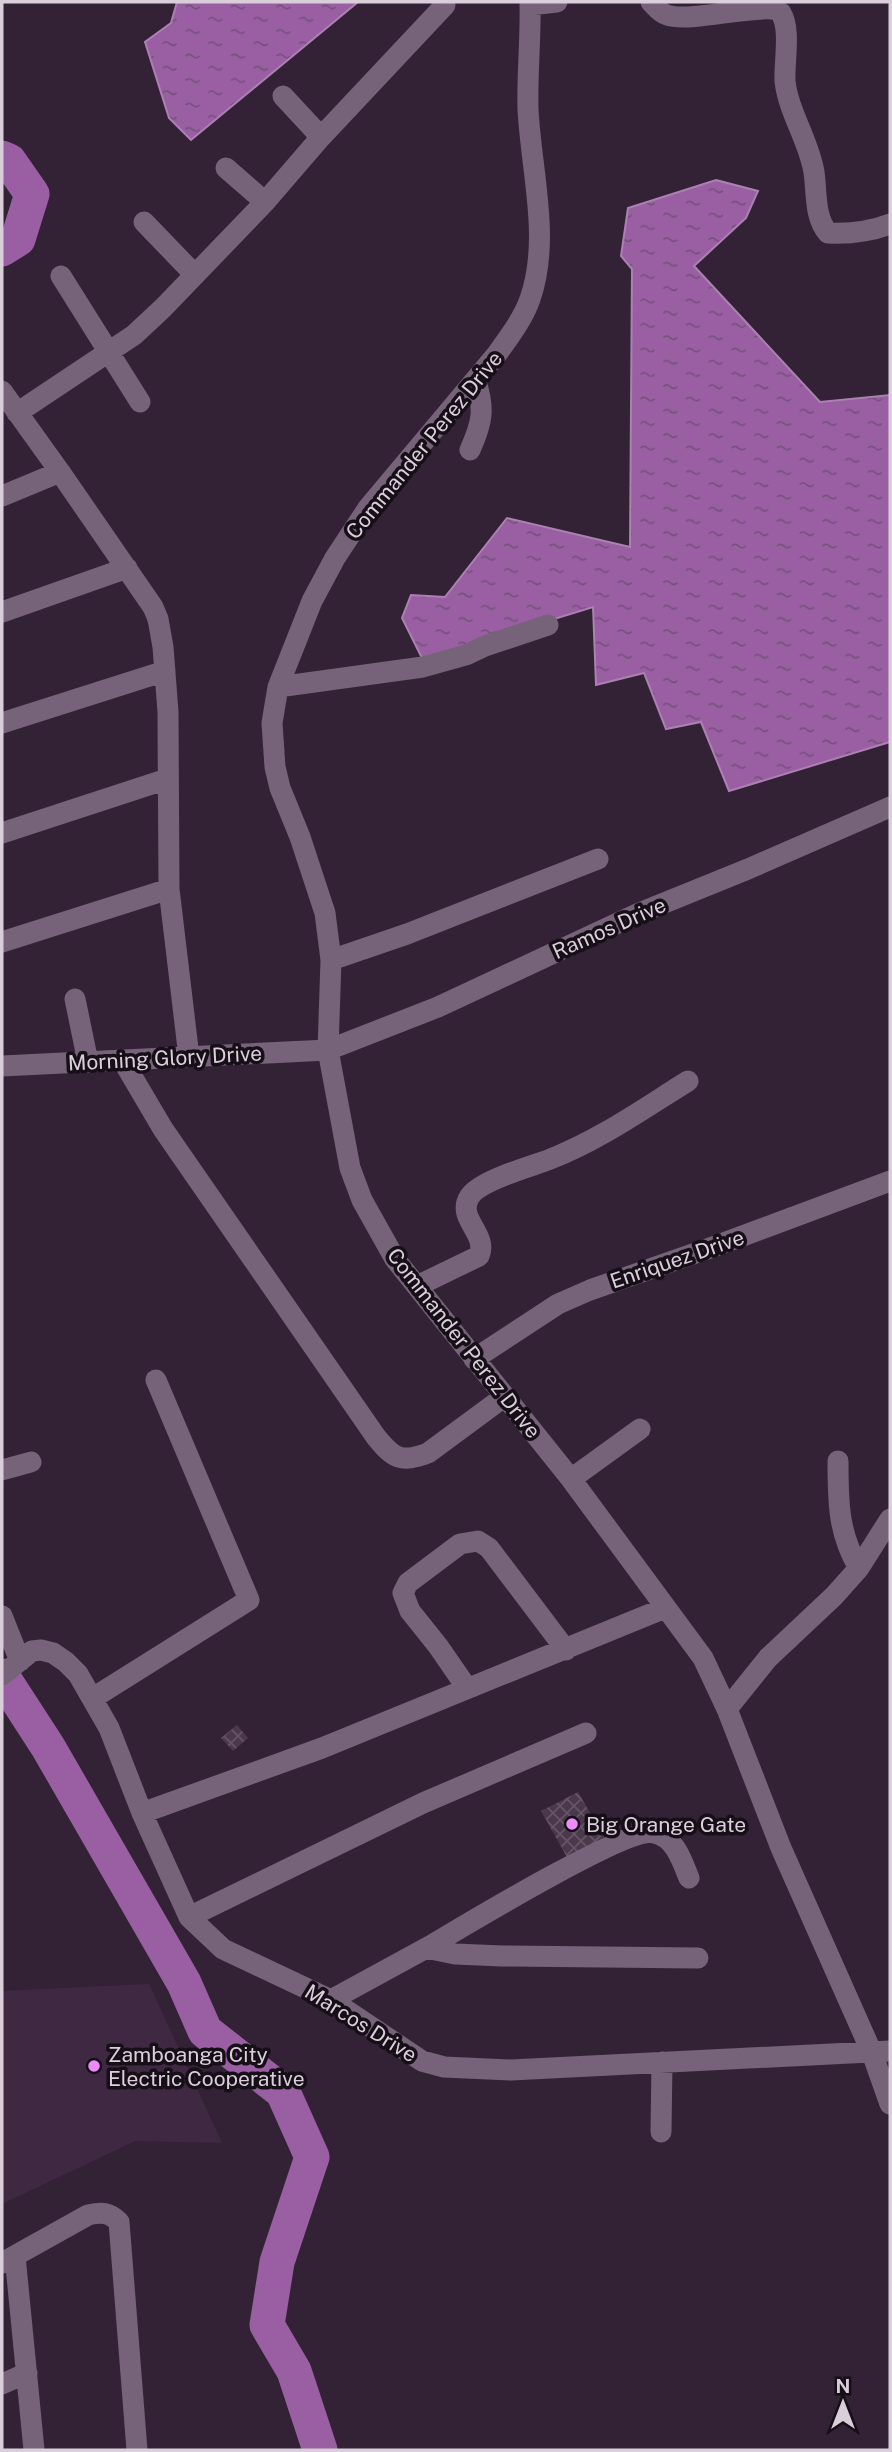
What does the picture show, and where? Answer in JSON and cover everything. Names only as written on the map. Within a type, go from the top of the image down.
[{"type":"street","points":[[530,4],[557,2]]},
{"type":"street","points":[[651,2],[661,12],[675,17],[755,7],[769,6],[777,9],[784,20],[785,81],[788,98],[814,170],[821,225],[828,233],[858,234],[890,224]]},
{"type":"street","name":"Commander Perez Drive","points":[[530,4],[528,108],[539,264],[529,301],[515,329],[476,382],[429,433],[368,508],[335,558],[312,601],[278,688],[272,723],[275,767],[325,913],[331,960],[328,1050],[350,1168],[362,1200],[396,1258],[570,1479],[703,1658],[727,1709],[780,1848],[881,2052],[890,2104]]},
{"type":"street","points":[[17,413],[134,335],[265,202],[321,137],[445,5]]},
{"type":"street","points":[[282,96],[321,137]]},
{"type":"street","points":[[226,168],[265,202]]},
{"type":"street","points":[[144,222],[195,275]]},
{"type":"street","points":[[61,276],[140,401]]},
{"type":"street","points":[[470,450],[480,429],[482,414],[476,382]]},
{"type":"street","points":[[2,391],[127,568],[158,619],[168,712],[169,889],[189,1057]]},
{"type":"street","points":[[2,496],[60,472]]},
{"type":"street","points":[[2,612],[127,568]]},
{"type":"street","points":[[278,688],[423,667],[466,655],[548,625]]},
{"type":"street","points":[[2,723],[165,671]]},
{"type":"street","points":[[2,834],[167,779]]},
{"type":"street","name":"Ramos Drive","points":[[328,1050],[438,1007],[637,914],[890,807]]},
{"type":"street","points":[[331,960],[407,934],[598,859]]},
{"type":"street","points":[[2,943],[169,889]]},
{"type":"street","points":[[75,999],[88,1062]]},
{"type":"street","name":"Morning Glory Drive","points":[[2,1066],[328,1050]]},
{"type":"street","points":[[123,1061],[163,1129],[389,1453],[401,1459],[428,1453],[504,1397]]},
{"type":"street","points":[[417,1286],[479,1256],[481,1245],[466,1214],[468,1198],[473,1193],[485,1185],[554,1158],[614,1127],[688,1081]]},
{"type":"street","name":"Enriquez Drive","points":[[474,1359],[558,1304],[590,1290],[890,1181]]},
{"type":"street","points":[[93,1698],[249,1600],[156,1380]]},
{"type":"street","points":[[570,1479],[640,1429]]},
{"type":"street","points":[[838,1461],[840,1525],[859,1568]]},
{"type":"street","points":[[2,1470],[32,1462]]},
{"type":"street","points":[[727,1709],[768,1658],[834,1596],[859,1568],[890,1519]]},
{"type":"street","points":[[467,1688],[410,1611],[403,1592],[408,1583],[460,1544],[478,1541],[489,1548],[566,1650]]},
{"type":"street","points":[[142,1813],[322,1748],[665,1608]]},
{"type":"street","points":[[2,1616],[11,1668]]},
{"type":"street","name":"Marcos Drive","points":[[11,1668],[32,1651],[41,1650],[53,1653],[78,1674],[109,1728],[142,1813],[189,1917],[223,1949],[331,2000],[422,2061],[432,2065],[511,2070],[881,2052]]},
{"type":"street","points":[[189,1917],[423,1803],[586,1733]]},
{"type":"street","points":[[331,2000],[568,1868],[638,1834],[653,1832],[664,1837],[681,1857],[689,1878]]},
{"type":"street","points":[[426,1948],[467,1955],[698,1958]]},
{"type":"street","points":[[661,2132],[662,2062]]},
{"type":"street","points":[[34,2450],[27,2373],[8,2260],[88,2215],[101,2212],[112,2215],[119,2222],[137,2450]]},
{"type":"street","points":[[2,2384],[27,2373]]},
{"type":"shaded area","name":"Zamboanga City Electric Cooperative","points":[[149,1984],[222,2143],[135,2141],[2,2204],[2,1991]]},
{"type":"water","points":[[177,2],[358,2],[191,140],[169,118],[145,42],[171,23]]},
{"type":"water","points":[[716,180],[758,191],[746,218],[694,266],[820,402],[890,395],[890,742],[729,791],[701,722],[666,729],[644,673],[596,685],[593,607],[457,652],[423,660],[402,618],[411,595],[445,597],[507,518],[630,547],[632,269],[621,256],[628,208]]},
{"type":"building","points":[[237,1725],[248,1738],[233,1751],[221,1738]]},
{"type":"building","name":"Big Orange Gate","points":[[578,1792],[604,1837],[568,1859],[541,1811]]},
{"type":"waterway","points":[[2,158],[9,161],[32,194],[18,239],[2,249]]},
{"type":"waterway","points":[[2,1676],[48,1747],[184,1983],[205,2031],[283,2092],[312,2157],[277,2262],[267,2325],[294,2371],[320,2450]]},
{"type":"place","name":"Big Orange Gate","points":[[572,1824]]},
{"type":"place","name":"Zamboanga City Electric Cooperative","points":[[94,2066]]}]
